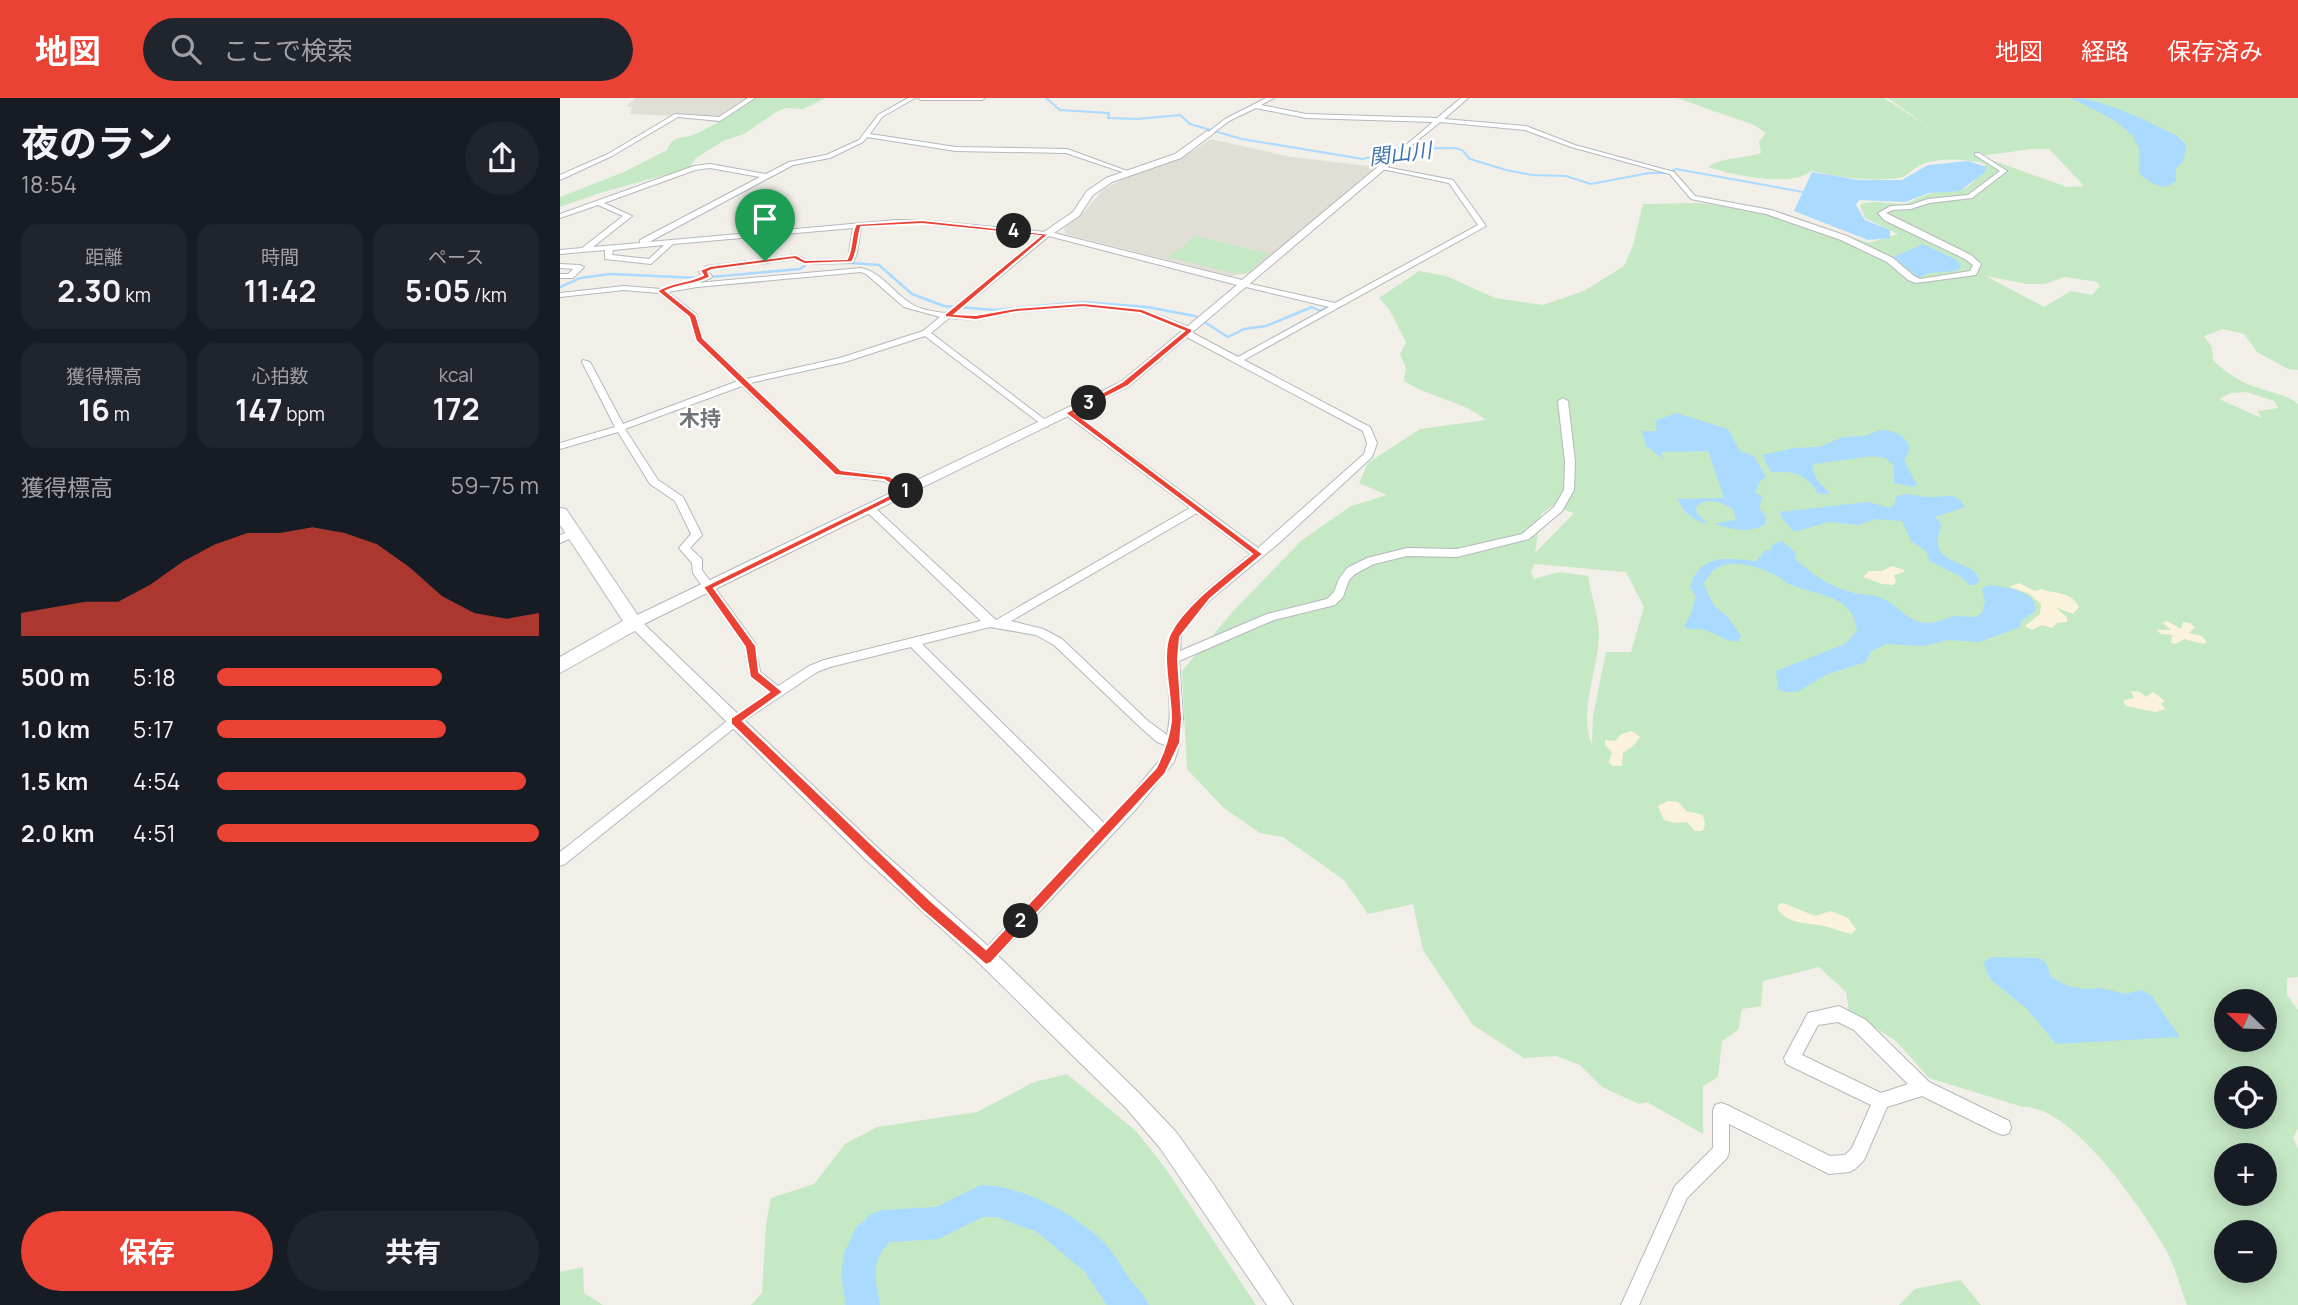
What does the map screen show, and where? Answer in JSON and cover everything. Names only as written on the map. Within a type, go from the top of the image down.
[{"type":"main road","points":[[560,513],[567,536],[634,623],[560,666]]},
{"type":"street","points":[[560,178],[610,155],[677,115],[720,119],[752,98]]},
{"type":"street","points":[[636,246],[791,163],[828,157],[861,141],[880,117],[912,98]]},
{"type":"street","points":[[921,98],[982,98]]},
{"type":"street","points":[[1251,98],[1257,105],[1306,116],[1438,120],[1526,128],[1573,146],[1672,173],[1693,198],[1795,220],[1875,251],[1911,278],[1926,283],[1973,273],[1977,264],[1882,213],[1891,208],[1911,207],[1928,201],[1970,197],[2004,171],[1977,154]]},
{"type":"street","points":[[560,446],[620,428],[744,382],[842,360],[926,333],[1046,234],[1076,214],[1096,189],[1127,172],[1178,156],[1227,120],[1271,98]]},
{"type":"street","points":[[1281,1305],[1168,1140],[1133,1101],[634,623],[1125,384],[1465,98]]},
{"type":"street","points":[[867,135],[956,149],[1067,151],[1127,172]]},
{"type":"street","points":[[560,216],[704,166],[768,176]]},
{"type":"street","points":[[1240,359],[1482,226],[1451,181],[1382,167]]},
{"type":"street","points":[[583,250],[628,216],[599,203]]},
{"type":"street","points":[[560,252],[858,225],[922,222],[1046,234],[1336,306]]},
{"type":"street","points":[[664,290],[676,284],[698,281],[708,276],[703,271],[710,268],[796,257],[804,262],[850,261],[855,251],[853,240],[858,225]]},
{"type":"street","points":[[609,248],[606,255],[608,257],[651,262],[670,243]]},
{"type":"street","points":[[560,266],[580,267],[570,276],[560,276]]},
{"type":"street","points":[[560,295],[624,288],[664,290],[861,270],[869,272],[907,305],[933,314],[976,318],[1016,310],[1083,305],[1142,311],[1240,359],[1367,429],[1372,443],[1369,455],[1206,597],[1180,627],[1175,636],[1173,659],[1177,719],[1174,743],[1161,771],[986,958]]},
{"type":"street","points":[[664,290],[693,316],[699,339],[838,473],[886,478],[907,490]]},
{"type":"street","points":[[926,333],[1045,424]]},
{"type":"street","points":[[586,362],[620,428],[654,482],[679,499],[697,535],[684,548],[698,562],[697,570],[751,646],[754,674],[778,692]]},
{"type":"street","points":[[1173,659],[1271,617],[1331,602],[1339,594],[1344,579],[1351,571],[1371,561],[1407,552],[1457,553],[1525,537],[1558,509],[1569,490],[1570,462],[1563,401]]},
{"type":"street","points":[[1069,413],[1258,554]]},
{"type":"street","points":[[869,508],[994,623],[1039,632],[1058,642],[1144,724],[1161,738],[1174,743]]},
{"type":"street","points":[[560,860],[735,721],[813,669],[828,663],[994,623],[1198,508]]},
{"type":"street","points":[[915,643],[1105,833]]},
{"type":"street","points":[[1923,1088],[1881,1101],[1792,1058],[1813,1018],[1839,1014],[1860,1025],[1923,1088],[2003,1127]]},
{"type":"street","points":[[1630,1305],[1681,1192],[1721,1152],[1721,1111],[1829,1165],[1849,1163],[1858,1154],[1881,1101]]},
{"type":"shaded area","points":[[636,98],[749,98],[718,118],[630,114],[632,107],[626,106]]},
{"type":"shaded area","points":[[1211,139],[1291,157],[1376,167],[1250,273],[1231,276],[1065,234],[1064,228],[1084,212],[1104,189],[1146,168],[1187,155]]},
{"type":"green space","points":[[755,98],[826,98],[803,109],[786,108],[776,112],[744,134],[723,141],[696,158],[688,169],[603,192],[560,207],[560,197],[624,172],[667,150],[675,140],[709,127]]},
{"type":"green space","points":[[1677,98],[1884,98],[1929,127],[1888,98],[2298,98],[2298,370],[2288,369],[2257,352],[2244,334],[2223,329],[2204,336],[2212,347],[2213,360],[2229,374],[2247,384],[2285,396],[2298,404],[2298,977],[2287,978],[2287,995],[2298,1010],[2298,1128],[2293,1138],[2298,1149],[2298,1305],[2187,1305],[2172,1263],[2155,1232],[2124,1187],[2084,1141],[2063,1123],[2042,1111],[1929,1078],[1896,1041],[1849,1011],[1846,992],[1819,967],[1763,981],[1761,1006],[1742,1009],[1738,1030],[1722,1041],[1718,1077],[1703,1086],[1703,1134],[1647,1102],[1639,1104],[1602,1087],[1580,1065],[1556,1056],[1524,1058],[1473,1025],[1423,950],[1413,904],[1368,914],[1344,880],[1283,837],[1260,833],[1224,808],[1187,769],[1182,671],[1237,607],[1302,540],[1351,506],[1387,495],[1359,483],[1368,463],[1420,429],[1486,420],[1466,408],[1404,381],[1406,368],[1400,354],[1406,342],[1389,309],[1379,298],[1419,271],[1446,276],[1495,298],[1543,305],[1584,291],[1624,266],[1633,246],[1643,204],[1699,203],[1792,216],[1869,243],[1898,234],[1865,218],[1860,205],[1876,202],[1903,204],[1935,193],[1965,189],[1986,164],[1960,160],[1933,161],[1901,177],[1887,179],[1844,177],[1812,171],[1790,179],[1761,178],[1708,167],[1720,161],[1761,153],[1759,142],[1766,133],[1754,125]],"holes":[[[2049,149],[2084,186],[2067,187],[1980,156]],[[1986,276],[2028,284],[2044,284],[2065,277],[2097,282],[2100,286],[2092,295],[2071,291],[2044,307]],[[2246,392],[2274,401],[2278,408],[2258,411],[2261,418],[2219,399],[2231,393]],[[1552,506],[1574,513],[1535,553],[1541,514]],[[1534,564],[1626,572],[1644,607],[1631,652],[1606,652],[1593,716],[1592,745],[1587,718],[1599,636],[1588,576],[1559,572],[1534,579],[1531,573]]]},
{"type":"green space","points":[[1196,236],[1270,254],[1248,272],[1236,274],[1168,257]]},
{"type":"green space","points":[[1067,1074],[1136,1131],[1166,1169],[1256,1305],[751,1305],[762,1293],[766,1224],[771,1198],[814,1184],[845,1144],[877,1127],[977,1112],[1034,1082]]},
{"type":"green space","points":[[583,1267],[584,1293],[603,1305],[560,1305],[560,1272]]},
{"type":"green space","points":[[1960,1280],[1981,1305],[1899,1305],[1915,1289]]},
{"type":"sand","points":[[1892,566],[1904,570],[1894,575],[1896,582],[1893,585],[1863,577],[1869,571],[1882,571]]},
{"type":"sand","points":[[2019,583],[2035,591],[2041,589],[2072,598],[2079,607],[2073,614],[2055,607],[2067,617],[2067,622],[2057,623],[2052,628],[2042,625],[2032,630],[2025,626],[2040,614],[2041,604],[2028,593],[2009,587]]},
{"type":"sand","points":[[2167,621],[2181,629],[2183,622],[2190,623],[2195,627],[2189,633],[2202,636],[2207,642],[2204,644],[2184,639],[2176,644],[2171,643],[2172,635],[2161,634],[2156,630],[2171,630],[2163,623]]},
{"type":"sand","points":[[2131,691],[2140,692],[2146,697],[2153,692],[2165,701],[2161,704],[2166,709],[2155,712],[2126,706],[2123,700],[2134,698]]},
{"type":"sand","points":[[1632,731],[1640,737],[1623,753],[1622,766],[1613,766],[1609,762],[1612,752],[1605,745],[1605,740],[1615,741],[1621,734]]},
{"type":"sand","points":[[1668,801],[1678,802],[1686,811],[1703,815],[1703,831],[1695,831],[1687,822],[1664,820],[1658,806]]},
{"type":"sand","points":[[1783,903],[1815,916],[1831,911],[1848,918],[1856,929],[1852,934],[1795,921],[1785,917],[1777,908]]},
{"type":"water","points":[[2071,98],[2111,106],[2177,136],[2186,144],[2183,160],[2176,168],[2176,181],[2171,185],[2161,186],[2143,177],[2139,173],[2139,148],[2132,135],[2114,120]]},
{"type":"water","points":[[1968,161],[1987,167],[1985,172],[1960,191],[1929,193],[1905,202],[1859,200],[1856,205],[1865,220],[1890,230],[1890,238],[1868,240],[1794,211],[1812,172],[1859,180],[1902,180],[1928,165]]},
{"type":"water","points":[[1923,244],[1957,260],[1961,267],[1955,271],[1929,273],[1919,278],[1894,257]]},
{"type":"water","points":[[1676,413],[1728,429],[1740,451],[1754,456],[1766,477],[1761,480],[1755,492],[1762,497],[1759,508],[1766,516],[1765,524],[1746,530],[1714,524],[1736,520],[1733,509],[1714,501],[1704,502],[1696,507],[1697,514],[1708,524],[1693,518],[1683,508],[1677,499],[1724,498],[1708,451],[1661,452],[1663,459],[1646,446],[1642,431],[1657,431],[1655,421]]},
{"type":"water","points":[[1881,430],[1898,434],[1908,443],[1910,448],[1904,461],[1917,484],[1914,487],[1894,483],[1894,466],[1885,458],[1873,456],[1813,464],[1815,477],[1830,494],[1818,494],[1809,482],[1799,475],[1771,472],[1762,455],[1794,448],[1819,447],[1843,437],[1864,436]]},
{"type":"water","points":[[1905,494],[1958,498],[1965,507],[1935,517],[1941,523],[1939,548],[1949,559],[1971,569],[1980,581],[1969,585],[1961,577],[1930,561],[1926,551],[1911,541],[1902,521],[1875,519],[1859,525],[1829,522],[1794,532],[1780,512],[1868,502],[1890,508],[1894,505],[1896,496]]},
{"type":"water","points":[[1782,541],[1795,552],[1795,559],[1821,579],[1857,594],[1885,600],[1909,617],[1922,622],[1979,615],[1985,601],[1982,589],[1989,585],[2026,594],[2031,598],[2035,611],[2021,621],[2020,627],[1979,642],[1949,640],[1923,646],[1886,644],[1871,651],[1866,662],[1828,674],[1797,692],[1784,692],[1778,689],[1776,671],[1845,644],[1857,631],[1849,610],[1841,603],[1786,583],[1762,569],[1731,564],[1714,570],[1703,583],[1714,606],[1728,617],[1741,636],[1739,641],[1726,640],[1702,629],[1690,630],[1684,626],[1696,596],[1690,588],[1700,568],[1716,560],[1756,561],[1765,551],[1771,550],[1772,545]]},
{"type":"water","points":[[1989,958],[2039,958],[2046,963],[2051,977],[2068,986],[2101,988],[2126,994],[2140,990],[2151,995],[2180,1037],[2056,1044],[2027,1009],[1991,980],[1983,963]]},
{"type":"waterway","name":"関山川","points":[[1046,98],[1060,110],[1109,113],[1108,118],[1137,119],[1180,115],[1190,124],[1242,139],[1363,159],[1399,149],[1454,148],[1462,150],[1470,159],[1506,170],[1532,175],[1566,176],[1591,184],[1649,173],[1667,173],[1676,169],[1803,192]]},
{"type":"waterway","points":[[710,277],[800,269],[808,263]]},
{"type":"waterway","points":[[851,263],[879,265],[912,294],[944,306],[995,310],[1083,302],[1147,307],[1195,316],[1228,337],[1244,329],[1266,326],[1312,307],[1320,311],[1327,308]]},
{"type":"waterway","points":[[560,287],[580,278],[610,274],[699,278]]},
{"type":"waterway","points":[[863,1305],[858,1275],[861,1253],[868,1240],[883,1226],[939,1223],[981,1201],[997,1201],[1048,1220],[1096,1259],[1120,1294],[1132,1305]]},
{"type":"district","name":"木持","points":[[700,418]]},
{"type":"route","points":[[922,222],[1046,234],[948,316],[976,318],[1016,310],[1083,305],[1142,311],[1189,330],[1125,384],[1069,413],[1258,554],[1206,597],[1175,636],[1173,659],[1177,719],[1174,743],[1161,771],[986,958],[927,906],[735,721],[778,692],[754,674],[751,646],[708,587],[907,490],[878,476],[846,476],[838,473],[699,339],[693,316],[661,291],[676,284],[698,281],[708,276],[703,271],[710,268],[765,261],[796,257],[804,262],[850,261],[855,251],[853,240],[858,225],[922,222]]}]
